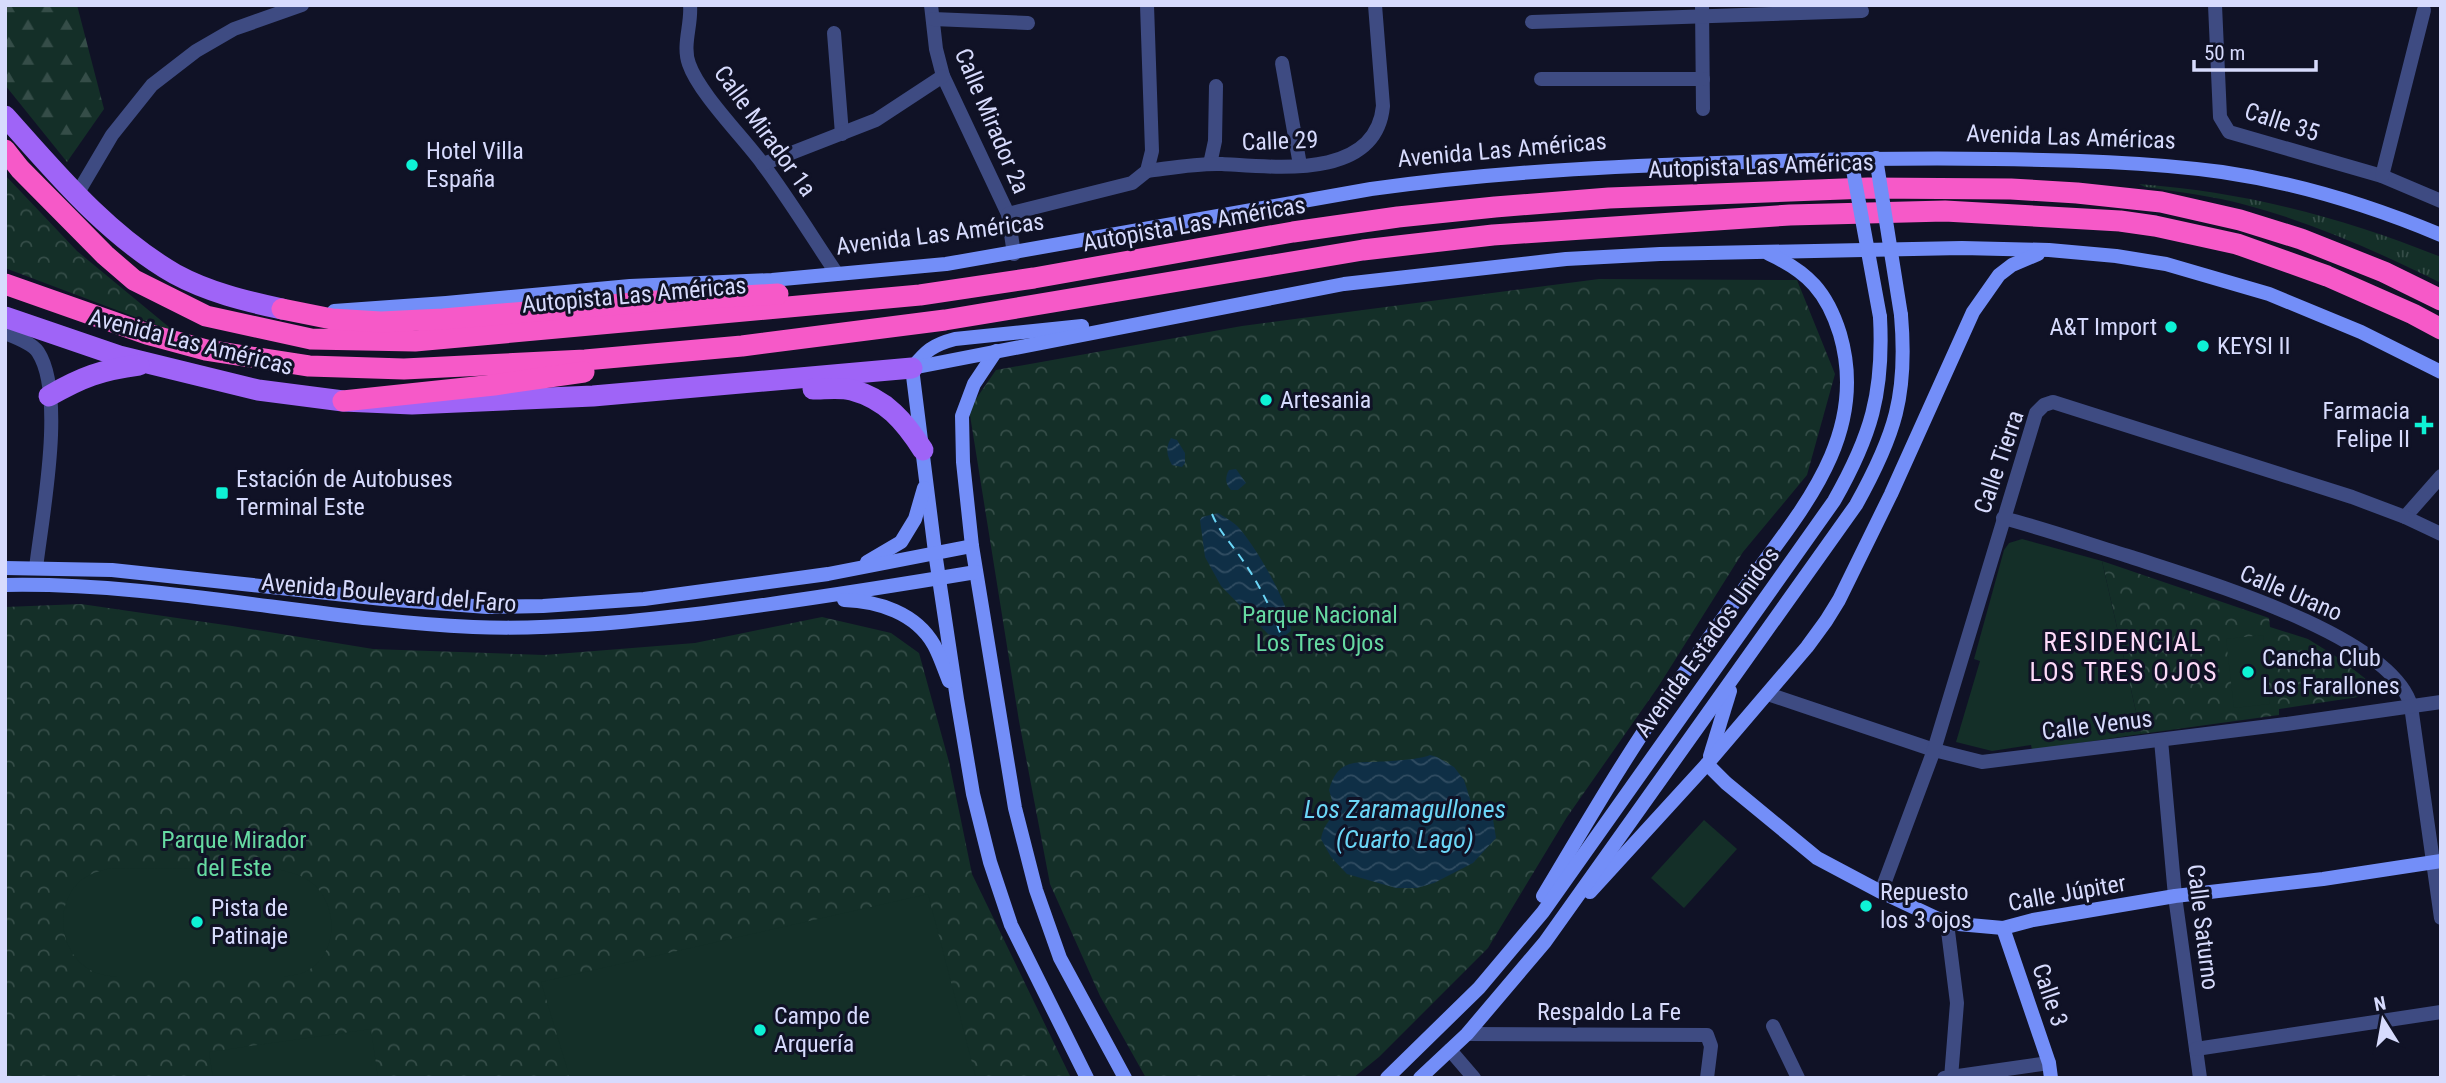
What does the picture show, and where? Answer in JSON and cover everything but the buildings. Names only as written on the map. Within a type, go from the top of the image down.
[{"type":"highway","name":"Autopista Las Américas","points":[[5,150],[20,169],[105,255],[134,280],[206,316],[310,339],[415,341],[920,295],[1034,278],[1293,232],[1398,217],[1609,198],[1822,189],[2011,189],[2161,202],[2240,220],[2333,250],[2441,300]]},
{"type":"highway","name":"Autopista Las Américas","points":[[5,284],[147,334],[206,350],[309,366],[404,369],[585,360],[721,348],[945,320],[1363,250],[1458,239],[1562,229],[1892,211],[2053,215],[2155,226],[2237,244],[2295,263],[2375,296],[2441,329]]},
{"type":"highway","points":[[282,309],[332,319],[381,322],[657,300],[749,296],[920,295]]},
{"type":"highway","points":[[343,401],[494,385],[694,357],[721,348]]},
{"type":"main road","name":"Avenida Las Américas","points":[[5,116],[76,196],[146,256],[177,275],[211,290],[282,309]]},
{"type":"main road","name":"Avenida Las Américas","points":[[5,317],[39,339],[258,390],[343,401],[412,404],[593,396],[912,368]]},
{"type":"main road","points":[[50,396],[80,378],[108,369],[148,363]]},
{"type":"main road","points":[[731,385],[852,390],[887,406],[905,423],[923,450]]},
{"type":"street","points":[[76,196],[112,135],[152,85],[196,51],[233,29],[302,5]]},
{"type":"street","name":"Calle Mirador 1a","points":[[690,5],[688,63],[702,86],[763,164],[837,274]]},
{"type":"street","points":[[1008,214],[1132,183],[1147,171],[1152,151],[1147,5]]},
{"type":"street","name":"Calle 29","points":[[1147,171],[1210,164],[1246,167],[1331,162],[1360,150],[1376,133],[1383,106],[1375,5]]},
{"type":"street","name":"Calle 35","points":[[2215,5],[2220,117],[2229,132],[2382,176],[2441,201]]},
{"type":"street","points":[[2382,176],[2424,10]]},
{"type":"street","points":[[1702,11],[1703,109]]},
{"type":"street","points":[[1532,22],[1702,11],[1862,11]]},
{"type":"street","points":[[932,12],[1028,23]]},
{"type":"street","name":"Calle Mirador 2a","points":[[932,12],[936,49],[943,76],[1008,214],[1014,254]]},
{"type":"street","points":[[834,33],[842,134]]},
{"type":"street","points":[[1282,63],[1300,165]]},
{"type":"street","points":[[763,164],[876,120],[943,76]]},
{"type":"street","points":[[1541,79],[1703,79]]},
{"type":"street","points":[[1210,164],[1215,141],[1216,86]]},
{"type":"street","name":"Avenida Las Américas","points":[[282,309],[388,308],[630,286],[837,274],[946,264],[1371,189],[1484,175],[1876,158],[2056,160],[2169,166],[2255,178],[2339,199],[2441,235]]},
{"type":"street","name":"Avenida Estados Unidos","points":[[1420,1078],[1467,1034],[1545,942],[1856,505],[1877,468],[1892,433],[1901,393],[1905,356],[1901,314],[1876,158]]},
{"type":"street","name":"Avenida Estados Unidos","points":[[1387,1078],[1479,988],[1543,912],[1834,501],[1854,465],[1870,427],[1877,398],[1882,354],[1880,317],[1851,159]]},
{"type":"street","points":[[912,368],[1344,284],[1566,259],[1882,248],[2049,250],[2166,264],[2269,294],[2361,332],[2441,372]]},
{"type":"street","points":[[1545,942],[1707,764],[1807,647],[1839,600],[1891,494],[1968,323],[1987,290],[2012,265],[2049,250]]},
{"type":"street","points":[[1517,944],[1638,738],[1807,502],[1832,454],[1841,429],[1847,388],[1846,365],[1837,324],[1820,290],[1811,280],[1793,266],[1765,252]]},
{"type":"street","points":[[1087,1078],[1011,925],[990,862],[973,794],[935,552],[912,368],[928,349],[938,343],[955,339],[1073,327],[1120,326]]},
{"type":"street","points":[[5,333],[39,339],[50,396],[51,435],[36,568]]},
{"type":"street","points":[[996,351],[974,384],[962,416],[962,462],[972,546],[1015,808],[1036,890],[1060,958],[1125,1078]]},
{"type":"street","name":"Calle Tierra","points":[[1881,892],[1934,750],[2036,413],[2044,405],[2053,402],[2352,496],[2441,534]]},
{"type":"street","points":[[2405,517],[2441,476]]},
{"type":"street","points":[[828,574],[867,562],[901,542],[915,519],[927,480]]},
{"type":"street","name":"Calle Urano","points":[[2003,518],[2181,574],[2307,621],[2341,639],[2388,671],[2407,693],[2411,706],[2436,861],[2441,918]]},
{"type":"street","name":"Avenida Boulevard del Faro","points":[[5,568],[112,570],[383,599],[487,607],[543,606],[645,599],[828,574],[972,546]]},
{"type":"street","name":"Avenida Boulevard del Faro","points":[[5,585],[156,594],[414,623],[485,627],[612,624],[808,599],[976,572]]},
{"type":"street","points":[[808,599],[863,601],[900,612],[924,631],[934,645],[957,698]]},
{"type":"street","points":[[1707,764],[1735,676]]},
{"type":"street","name":"Calle Venus","points":[[1768,694],[1934,750],[1982,762],[2441,702]]},
{"type":"street","name":"Calle Saturno","points":[[2161,740],[2175,896],[2200,1078]]},
{"type":"street","name":"Calle Júpiter","points":[[1707,764],[1817,859],[1947,923],[2003,928],[2033,920],[2175,896],[2323,879],[2436,861]]},
{"type":"street","points":[[1947,923],[1957,1003],[1949,1077],[2050,1070]]},
{"type":"street","name":"Calle 3","points":[[2003,928],[2050,1070]]},
{"type":"street","points":[[2196,1049],[2441,1012]]},
{"type":"street","points":[[1773,1026],[1798,1078]]},
{"type":"street","name":"Respaldo La Fe","points":[[1467,1034],[1707,1035],[1711,1046],[1707,1078]]},
{"type":"street","points":[[1450,1050],[1474,1078]]},
{"type":"green space","points":[[5,5],[77,5],[104,109],[67,162],[5,85]]},
{"type":"green space","points":[[5,175],[77,251],[175,332],[5,268]]},
{"type":"green space","points":[[2139,184],[2255,200],[2293,208],[2367,230],[2441,257],[2441,283],[2370,249],[2296,220],[2234,202]]},
{"type":"green space","name":"Parque Nacional Los Tres Ojos","points":[[1599,279],[1797,280],[1835,374],[1807,475],[1743,552],[1658,687],[1567,817],[1488,948],[1379,1057],[1353,1078],[1146,1078],[1100,996],[1050,884],[1019,721],[969,409],[996,370],[1242,326]]},
{"type":"green space","points":[[2022,539],[2102,561],[2141,734],[2032,750],[2031,745],[1992,751],[1956,742],[1980,661],[1974,659],[2004,550],[2009,543]]},
{"type":"green space","points":[[2102,561],[2269,618],[2270,627],[2308,639],[2340,659],[2384,693],[2279,709],[2279,715],[2141,734]]},
{"type":"green space","name":"Parque Mirador del Este","points":[[81,604],[373,649],[544,655],[695,643],[822,617],[891,633],[919,653],[949,762],[972,874],[1071,1078],[5,1078],[5,607]]},
{"type":"green space","name":"Cancha Club Los Farallones","points":[[2263,635],[2270,704],[2234,708],[2226,639]]},
{"type":"green space","points":[[1704,820],[1737,849],[1684,908],[1651,878]]},
{"type":"green space","name":"Pista de Patinaje","points":[[111,868],[276,869],[304,877],[321,892],[327,904],[331,916],[329,942],[316,964],[303,973],[284,977],[117,977],[96,973],[84,966],[68,946],[63,921],[69,895],[77,884],[92,874]]},
{"type":"green space","name":"Campo de Arquería","points":[[928,894],[976,1078],[570,1078],[541,982]]},
{"type":"green space","points":[[371,1029],[378,1078],[213,1078],[209,1052]]},
{"type":"water","points":[[1171,438],[1177,440],[1185,453],[1182,467],[1172,465],[1169,458],[1167,449]]},
{"type":"water","points":[[1236,469],[1246,483],[1238,490],[1231,490],[1227,475],[1229,470]]},
{"type":"water","points":[[1218,513],[1240,529],[1272,578],[1290,620],[1291,631],[1282,638],[1268,634],[1221,586],[1205,557],[1200,520]]},
{"type":"water","name":"Los Zaramagullones (Cuarto Lago)","points":[[1430,755],[1454,767],[1464,780],[1471,802],[1493,819],[1496,838],[1473,863],[1434,883],[1417,888],[1396,888],[1347,874],[1331,857],[1321,839],[1333,814],[1329,790],[1336,774],[1352,763],[1403,760]]},
{"type":"ferry route","points":[[1212,514],[1258,585],[1282,638]]},
{"type":"place","name":"Hotel Villa España","points":[[412,165]]},
{"type":"place","name":"A&T Import","points":[[2171,327]]},
{"type":"place","name":"KEYSI II","points":[[2203,346]]},
{"type":"place","name":"Artesania","points":[[1266,400]]},
{"type":"place","name":"Farmacia Felipe II","points":[[2424,425]]},
{"type":"place","name":"Estación de Autobuses Terminal Este","points":[[222,493]]},
{"type":"place","name":"Cancha Club Los Farallones","points":[[2248,672]]},
{"type":"place","name":"Repuesto los 3 ojos","points":[[1866,906]]},
{"type":"place","name":"Pista de Patinaje","points":[[197,922]]},
{"type":"place","name":"Campo de Arquería","points":[[760,1030]]},
{"type":"district","name":"RESIDENCIAL LOS TRES OJOS","points":[[2124,657]]}]
